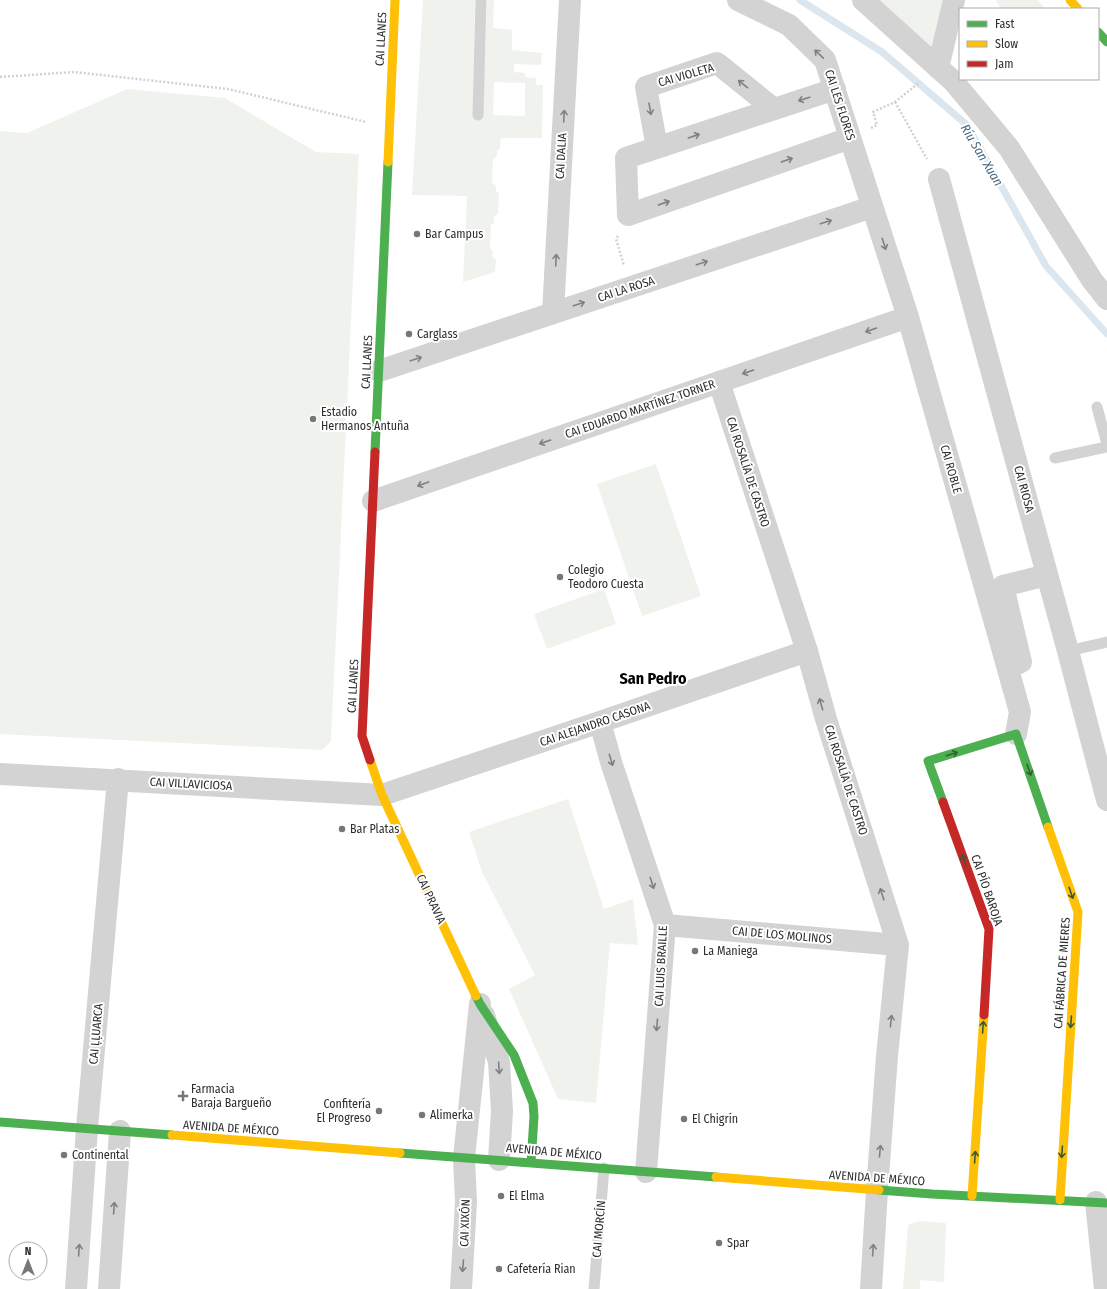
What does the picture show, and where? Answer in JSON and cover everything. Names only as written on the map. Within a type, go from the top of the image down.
[{"type":"street","name":"CAI LLANES","points":[[382,794],[362,736],[395,0]]},
{"type":"street","name":"CAI DALIA","points":[[553,313],[570,0]]},
{"type":"street","name":"CAI LES FLORES","points":[[738,0],[789,25],[825,60],[872,207]]},
{"type":"street","points":[[863,0],[953,81],[1009,148],[1092,280],[1107,299]]},
{"type":"street","points":[[938,68],[954,0]]},
{"type":"street","points":[[1070,0],[1077,8]]},
{"type":"street","name":"CAI VIOLETA","points":[[657,148],[646,87],[717,63],[774,109]]},
{"type":"street","points":[[835,89],[626,158],[628,215],[852,143]]},
{"type":"street","name":"CAI RIOSA","points":[[939,179],[1068,651],[1107,800]]},
{"type":"street","name":"CAI LA ROSA","points":[[379,371],[872,207]]},
{"type":"street","name":"CAI ROBLE","points":[[872,207],[908,317],[1020,712],[1016,734]]},
{"type":"street","name":"CAI EDUARDO MARTÍNEZ TORNER","points":[[373,501],[908,317]]},
{"type":"street","name":"CAI ROSALÍA DE CASTRO","points":[[719,382],[807,651],[828,724],[898,945],[887,1056],[871,1289]]},
{"type":"street","points":[[997,630],[1006,627],[1015,665],[1021,662],[1003,586],[1047,575]]},
{"type":"street","name":"CAI ALEJANDRO CASONA","points":[[382,794],[600,722],[807,651]]},
{"type":"street","name":"CAI LUIS BRAILLE","points":[[600,722],[665,925],[646,1172]]},
{"type":"street","name":"CAI PÍO BAROJA","points":[[972,1196],[989,929],[928,761],[1016,734]]},
{"type":"street","name":"CAI FÁBRICA DE MIERES","points":[[1016,734],[1078,912],[1060,1200]]},
{"type":"street","name":"CAI VILLAVICIOSA","points":[[0,774],[382,794]]},
{"type":"street","name":"CAI ḶḶUARCA","points":[[76,1289],[87,1128],[118,779]]},
{"type":"street","name":"CAI PRAVIA","points":[[382,794],[480,1004],[499,1062],[502,1111],[499,1160]]},
{"type":"street","name":"CAI DE LOS MOLINOS","points":[[665,925],[898,945]]},
{"type":"street","points":[[464,1158],[480,1004]]},
{"type":"street","name":"CAI PRAVIA","points":[[480,1004],[514,1055],[533,1103],[534,1117],[531,1163]]},
{"type":"street","name":"AVENIDA DE MÉXICO","points":[[0,1122],[877,1190],[1102,1203]]},
{"type":"street","points":[[109,1289],[120,1131]]},
{"type":"street","name":"CAI XIXÓN","points":[[461,1289],[466,1202],[464,1158]]},
{"type":"street","points":[[1102,1203],[1106,1289]]},
{"type":"lane","points":[[478,115],[481,0]]},
{"type":"lane","points":[[1097,407],[1107,444]]},
{"type":"lane","points":[[1055,458],[1107,447]]},
{"type":"lane","points":[[1068,651],[1107,642]]},
{"type":"lane","name":"CAI MORCÍN","points":[[594,1289],[604,1168]]},
{"type":"path","points":[[877,125],[873,112],[895,102],[938,68]]},
{"type":"path","points":[[0,77],[74,72],[228,89],[390,128]]},
{"type":"path","points":[[895,102],[939,179]]},
{"type":"path","points":[[628,215],[616,239],[631,287]]},
{"type":"shaded area","points":[[423,0],[475,0],[473,115],[485,62],[487,0],[494,0],[493,28],[512,30],[512,50],[542,53],[541,65],[514,64],[514,72],[525,73],[525,77],[536,78],[536,85],[543,85],[542,138],[501,138],[500,148],[497,151],[497,156],[493,160],[492,182],[496,186],[496,191],[499,193],[498,213],[494,217],[494,223],[491,225],[490,248],[493,251],[492,256],[496,260],[495,272],[463,282],[467,196],[412,195]],"holes":[[[494,82],[525,83],[525,116],[493,115]]]},
{"type":"shaded area","points":[[876,0],[943,0],[932,47]]},
{"type":"shaded area","points":[[996,0],[1038,0],[1044,8],[1000,8]]},
{"type":"shaded area","name":"Estadio Hermanos Antuña","points":[[127,89],[225,98],[316,152],[359,154],[331,741],[322,750],[0,734],[0,131],[27,133]]},
{"type":"shaded area","points":[[656,464],[701,596],[642,616],[597,484]]},
{"type":"shaded area","points":[[604,589],[616,624],[547,649],[534,614]]},
{"type":"shaded area","points":[[568,799],[604,909],[633,899],[638,945],[610,943],[596,1103],[558,1099],[509,989],[535,975],[482,872],[469,832]]},
{"type":"shaded area","points":[[920,1221],[946,1223],[944,1282],[920,1280],[920,1289],[903,1289],[908,1225]]},
{"type":"waterway","name":"Ríu San Xuan","points":[[800,0],[882,52],[967,125],[1046,266],[1107,334]]},
{"type":"traffic: fast","points":[[1099,33],[1107,42]]},
{"type":"traffic: fast","points":[[375,452],[388,162]]},
{"type":"traffic: fast","points":[[943,802],[928,761],[1016,734],[1048,827]]},
{"type":"traffic: fast","points":[[476,996],[514,1055],[533,1103],[534,1117],[531,1163]]},
{"type":"traffic: fast","points":[[0,1122],[172,1135]]},
{"type":"traffic: fast","points":[[400,1153],[716,1177]]},
{"type":"traffic: fast","points":[[879,1190],[1107,1203]]},
{"type":"traffic: slow","points":[[388,162],[395,0]]},
{"type":"traffic: slow","points":[[1070,0],[1077,8]]},
{"type":"traffic: slow","points":[[370,760],[382,795],[476,996]]},
{"type":"traffic: slow","points":[[1048,827],[1078,912],[1060,1200]]},
{"type":"traffic: slow","points":[[972,1196],[984,1015]]},
{"type":"traffic: slow","points":[[172,1135],[400,1153]]},
{"type":"traffic: slow","points":[[716,1177],[879,1190]]},
{"type":"traffic: jam","points":[[370,760],[362,736],[375,452]]},
{"type":"traffic: jam","points":[[943,802],[989,929],[984,1015]]},
{"type":"place","name":"Bar Campus","points":[[417,234]]},
{"type":"place","name":"Carglass","points":[[409,334]]},
{"type":"place","name":"Estadio Hermanos Antuña","points":[[313,419]]},
{"type":"place","name":"Colegio Teodoro Cuesta","points":[[560,577]]},
{"type":"place","name":"Bar Platas","points":[[342,829]]},
{"type":"place","name":"La Maniega","points":[[695,951]]},
{"type":"place","name":"Farmacia Baraja Bargueño","points":[[183,1096]]},
{"type":"place","name":"Confitería El Progreso","points":[[379,1111]]},
{"type":"place","name":"Alimerka","points":[[422,1115]]},
{"type":"place","name":"El Chigrín","points":[[684,1119]]},
{"type":"place","name":"Continental","points":[[64,1155]]},
{"type":"place","name":"El Elma","points":[[501,1196]]},
{"type":"place","name":"Spar","points":[[719,1243]]},
{"type":"place","name":"Cafetería Rian","points":[[499,1269]]},
{"type":"district","name":"San Pedro","points":[[653,678]]}]
